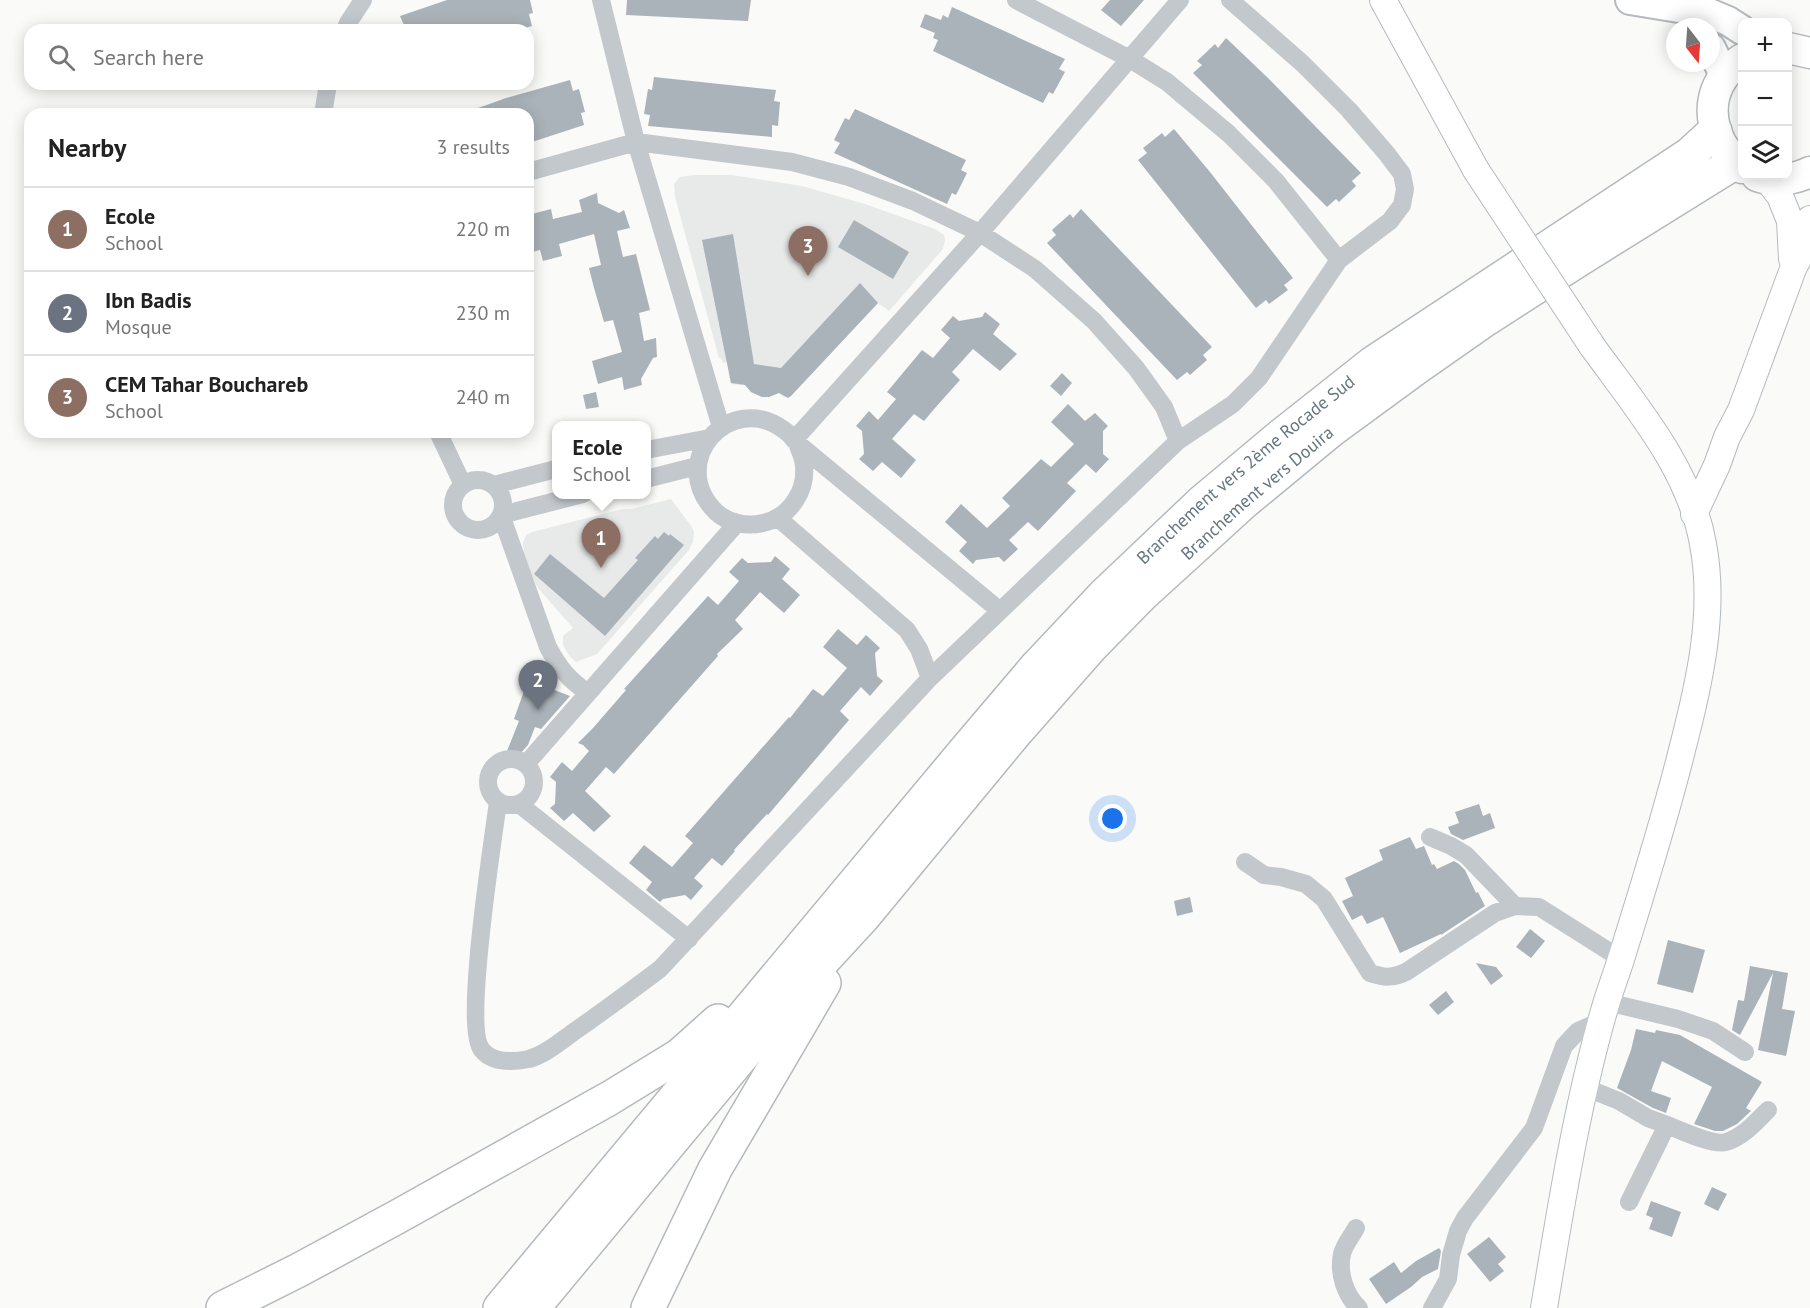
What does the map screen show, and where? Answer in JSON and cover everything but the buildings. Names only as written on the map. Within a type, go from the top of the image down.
[{"type":"highway","points":[[1792,49],[1810,53]]},
{"type":"highway","points":[[1733,67],[1715,92],[1712,112],[1715,131],[1738,158]]},
{"type":"highway","name":"Branchement vers 2ème Rocade Sud","points":[[856,903],[1037,666],[1104,595],[1202,502],[1372,363],[1690,154],[1715,131]]},
{"type":"highway","points":[[1792,177],[1810,172]]},
{"type":"highway","name":"Branchement vers Douira","points":[[856,903],[1016,732],[1090,648],[1143,594],[1244,502],[1330,431],[1486,319],[1578,260],[1738,178]]},
{"type":"highway","points":[[223,1308],[290,1275],[397,1217],[610,1098],[680,1054],[856,903]]},
{"type":"highway","points":[[500,1308],[856,903]]},
{"type":"highway","points":[[533,1308],[806,979],[856,903]]},
{"type":"highway","points":[[648,1308],[715,1169],[856,903]]},
{"type":"main road","points":[[1383,0],[1476,170],[1592,346],[1667,450],[1681,478],[1694,514],[1703,542],[1707,570],[1706,619],[1698,690],[1671,794],[1604,1012],[1584,1087],[1560,1209],[1544,1308]]},
{"type":"main road","points":[[1630,0],[1709,13],[1738,27]]},
{"type":"main road","points":[[1661,4],[1683,10],[1691,18]]},
{"type":"main road","points":[[1720,56],[1733,67]]},
{"type":"main road","points":[[1760,180],[1780,196],[1790,221],[1792,268]]},
{"type":"main road","points":[[1694,514],[1741,410],[1792,268],[1806,243],[1810,219]]},
{"type":"street","points":[[348,24],[363,0]]},
{"type":"street","points":[[601,0],[636,142],[715,432]]},
{"type":"street","points":[[1016,0],[1130,59],[1167,82],[1229,134],[1276,181],[1340,260]]},
{"type":"street","points":[[795,442],[980,233],[1180,0]]},
{"type":"street","points":[[498,802],[483,907],[476,1020],[477,1041],[483,1051],[496,1060],[513,1062],[545,1052],[660,969],[930,678],[1178,441],[1233,404],[1259,378],[1340,260],[1390,221],[1402,205],[1405,189],[1402,174],[1349,110],[1303,64],[1230,0]]},
{"type":"street","points":[[323,108],[327,90]]},
{"type":"street","points":[[534,170],[636,142],[792,162],[849,177],[913,201],[980,233],[1035,269],[1094,321],[1136,368],[1164,407],[1178,441]]},
{"type":"street","points":[[651,449],[715,432],[737,420],[754,418],[771,422],[785,430],[795,442],[999,610]]},
{"type":"street","points":[[715,432],[701,451],[698,466],[699,485],[707,502],[720,515],[737,523],[751,525],[778,518],[791,507],[800,492],[805,476],[803,459],[795,442]]},
{"type":"street","points":[[441,438],[463,485]]},
{"type":"street","points":[[651,478],[698,466]]},
{"type":"street","points":[[494,485],[552,470]]},
{"type":"street","points":[[567,499],[501,515],[496,522],[482,529],[466,527],[455,515],[453,507],[457,491],[470,481],[487,481],[499,491],[502,499],[501,515],[548,647],[558,666],[588,693]]},
{"type":"street","points":[[778,518],[907,630],[919,649],[930,678]]},
{"type":"street","points":[[526,764],[737,523]]},
{"type":"street","points":[[511,758],[519,759],[526,764],[534,777],[534,786],[526,800],[512,805],[498,802],[489,791],[487,784],[490,770],[502,760],[511,758]]},
{"type":"street","points":[[519,804],[688,939]]},
{"type":"street","points":[[1430,837],[1466,855],[1515,906]]},
{"type":"street","points":[[1245,862],[1264,875],[1290,878],[1306,884],[1324,899],[1370,973],[1382,977],[1395,977],[1406,972],[1495,913],[1515,906],[1539,907],[1622,959]]},
{"type":"street","points":[[1432,1308],[1448,1279],[1451,1255],[1458,1231],[1465,1218],[1534,1128],[1564,1046],[1578,1031],[1604,1012],[1678,1018],[1713,1031],[1745,1052]]},
{"type":"street","points":[[1584,1087],[1620,1101],[1648,1118],[1713,1142],[1725,1143],[1742,1134],[1768,1110]]},
{"type":"street","points":[[1629,1202],[1667,1125]]},
{"type":"street","points":[[1356,1228],[1342,1253],[1342,1274],[1344,1286],[1359,1308]]},
{"type":"shaded area","points":[[732,175],[802,186],[865,204],[935,229],[944,235],[943,249],[889,311],[878,303],[791,396],[784,397],[778,392],[769,397],[762,397],[751,392],[745,383],[732,384],[727,362],[723,363],[719,358],[675,197],[674,184],[680,177]]},
{"type":"shaded area","points":[[671,499],[692,527],[693,542],[689,550],[597,654],[576,662],[563,645],[563,636],[573,628],[534,581],[524,556],[523,543],[526,535],[623,509],[632,509]]},
{"type":"place","name":"CEM Tahar Bouchareb","points":[[808,276]]},
{"type":"place","name":"Ecole","points":[[601,568]]},
{"type":"place","name":"Ibn Badis","points":[[538,710]]}]
